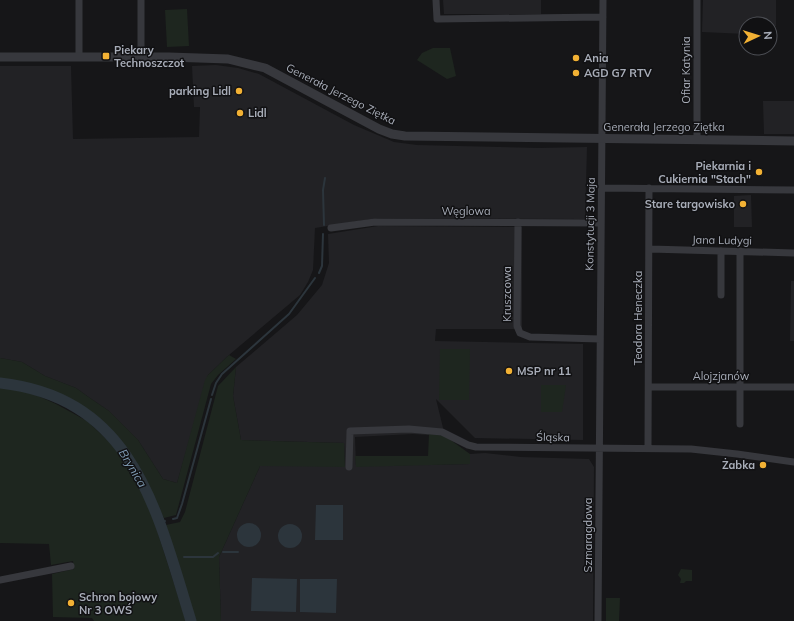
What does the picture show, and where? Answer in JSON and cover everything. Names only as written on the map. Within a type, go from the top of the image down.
[{"type":"street","points":[[79,0],[79,56]]},
{"type":"street","points":[[141,0],[141,56]]},
{"type":"street","points":[[436,0],[437,19],[603,16]]},
{"type":"street","name":"Konstytucji 3 Maja","points":[[600,448],[604,0]]},
{"type":"street","name":"Ofiar Katynia","points":[[697,0],[697,139]]},
{"type":"street","name":"Generała Jerzego Ziętka","points":[[0,57],[141,56],[228,59],[265,68],[379,129],[392,134],[405,136],[794,141]]},
{"type":"street","points":[[602,188],[794,190]]},
{"type":"street","name":"Teodora Heneczka","points":[[648,448],[650,249],[649,188]]},
{"type":"street","name":"Węglowa","points":[[332,228],[375,222],[601,223]]},
{"type":"street","name":"Kruszcowa","points":[[518,222],[517,326],[520,333],[530,337],[600,339]]},
{"type":"street","name":"Jana Ludygi","points":[[650,249],[794,253]]},
{"type":"street","points":[[720,251],[721,295]]},
{"type":"street","points":[[740,251],[740,424]]},
{"type":"street","name":"Alojzjanów","points":[[649,387],[794,387]]},
{"type":"street","name":"Śląska","points":[[349,467],[350,431],[409,429],[442,432],[468,445],[484,447],[648,448],[697,450],[794,462]]},
{"type":"street","name":"Szmaragdowa","points":[[598,621],[600,448]]},
{"type":"street","points":[[0,580],[71,566]]},
{"type":"shaded area","points":[[443,0],[541,0],[541,14],[444,14]]},
{"type":"shaded area","points":[[703,0],[776,0],[776,16],[738,16],[738,34],[702,32]]},
{"type":"shaded area","points":[[187,9],[189,46],[167,47],[165,10]]},
{"type":"shaded area","points":[[433,48],[450,48],[456,76],[447,79],[417,60],[422,53]]},
{"type":"shaded area","points":[[216,65],[238,68],[259,74],[354,125],[394,142],[417,145],[539,148],[587,147],[585,219],[378,218],[315,228],[313,270],[300,295],[229,355],[208,375],[177,483],[163,479],[138,440],[109,411],[76,388],[45,376],[22,362],[0,358],[0,66],[71,66],[73,139],[199,137],[200,107],[194,107],[192,66]]},
{"type":"shaded area","points":[[763,101],[794,101],[794,134],[764,134]]},
{"type":"shaded area","name":"Stare targowisko","points":[[751,195],[752,227],[734,227],[734,196]]},
{"type":"shaded area","points":[[378,226],[522,227],[522,329],[436,329],[435,341],[583,344],[583,440],[475,438],[436,399],[445,436],[413,434],[355,437],[356,466],[470,464],[470,454],[485,453],[521,457],[589,459],[594,467],[593,621],[221,621],[219,557],[260,466],[345,466],[344,443],[241,440],[233,396],[236,367],[297,315],[322,285],[329,263],[328,234]]},
{"type":"shaded area","points":[[791,281],[794,281],[794,341],[790,341]]},
{"type":"shaded area","points":[[440,349],[470,349],[469,400],[439,400]]},
{"type":"shaded area","points":[[229,355],[236,359],[218,375],[211,384],[176,515],[164,518],[129,453],[101,423],[67,400],[25,384],[0,380],[0,358],[22,362],[45,376],[76,388],[109,411],[138,440],[163,479],[177,483],[205,380],[208,375]]},
{"type":"shaded area","points":[[236,367],[233,396],[241,440],[344,443],[345,467],[260,466],[219,557],[221,621],[196,621],[166,525],[180,522],[185,512],[218,386]]},
{"type":"shaded area","points":[[541,385],[566,385],[562,412],[541,412]]},
{"type":"shaded area","points":[[0,387],[27,391],[56,404],[87,421],[118,450],[148,502],[186,621],[94,621],[92,618],[53,617],[52,574],[74,569],[73,561],[51,565],[49,544],[0,543]]},
{"type":"shaded area","points":[[429,434],[445,436],[470,454],[470,464],[356,467],[355,456],[428,456]]},
{"type":"shaded area","points":[[316,505],[343,505],[343,540],[315,540]]},
{"type":"shaded area","points":[[249,523],[257,527],[261,535],[257,543],[249,547],[241,543],[237,535],[241,527]]},
{"type":"shaded area","points":[[290,524],[298,528],[302,536],[298,544],[290,548],[282,544],[278,536],[282,528]]},
{"type":"shaded area","points":[[681,569],[692,570],[692,581],[680,583],[681,579],[678,575]]},
{"type":"shaded area","points":[[252,578],[297,579],[296,612],[251,611]]},
{"type":"shaded area","points":[[300,579],[337,579],[336,613],[300,612]]},
{"type":"shaded area","points":[[606,598],[620,598],[619,621],[606,621]]},
{"type":"waterway","points":[[324,225],[323,190],[325,178]]},
{"type":"waterway","points":[[319,273],[322,266],[323,234]]},
{"type":"waterway","points":[[212,395],[216,383],[222,374],[289,314],[315,278]]},
{"type":"waterway","name":"Brynica","points":[[0,383],[46,393],[82,411],[111,436],[133,467],[151,502],[166,540],[191,621]]},
{"type":"waterway","points":[[173,519],[177,518],[182,504],[211,399]]},
{"type":"waterway","name":"Brynica","points":[[160,523],[165,521]]},
{"type":"waterway","points":[[223,552],[238,552]]},
{"type":"waterway","points":[[184,557],[213,557],[218,553]]},
{"type":"waterway","name":"Brynica","points":[[172,560],[176,559]]},
{"type":"place","name":"Piekary Technoszczot","points":[[106,56]]},
{"type":"place","name":"Ania","points":[[576,58]]},
{"type":"place","name":"AGD G7 RTV","points":[[576,73]]},
{"type":"place","name":"parking Lidl","points":[[239,91]]},
{"type":"place","name":"Lidl","points":[[240,113]]},
{"type":"place","name":"Piekarnia i Cukiernia \"Stach\"","points":[[759,172]]},
{"type":"place","name":"Stare targowisko","points":[[743,204]]},
{"type":"place","name":"MSP nr 11","points":[[509,371]]},
{"type":"place","name":"Żabka","points":[[763,465]]},
{"type":"place","name":"Schron bojowy Nr 3 OWŚ","points":[[71,603]]}]
